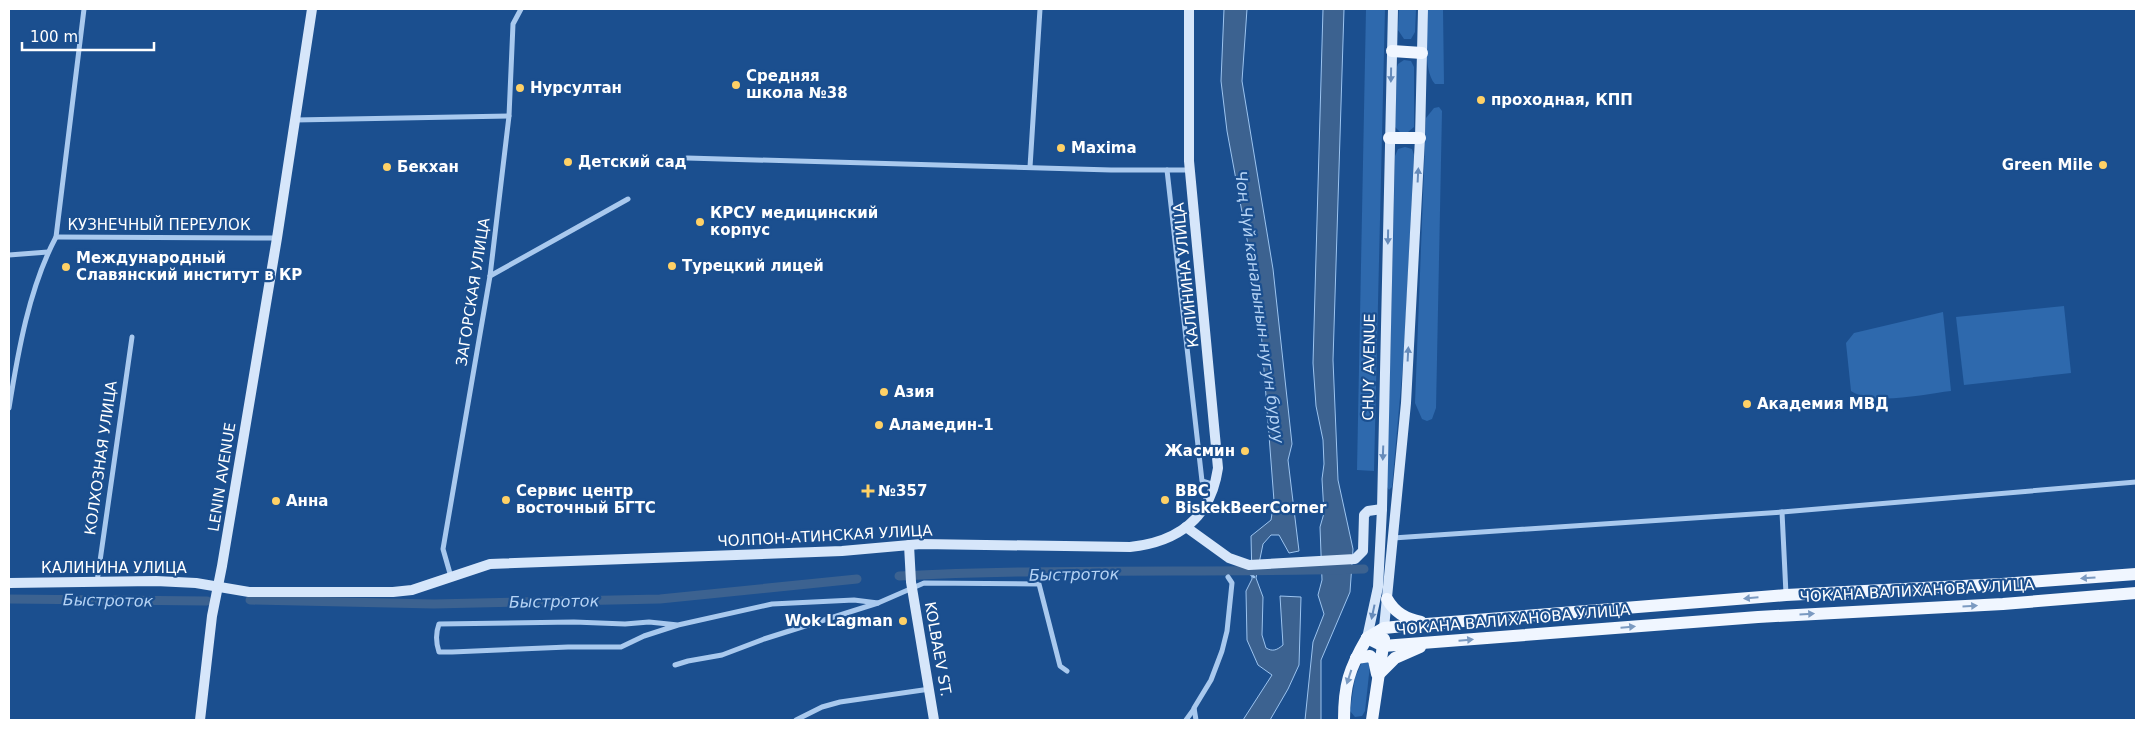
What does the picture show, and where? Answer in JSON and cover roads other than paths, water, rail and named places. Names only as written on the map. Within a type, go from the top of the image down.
[{"type":"main road","name":"LENIN AVENUE","points":[[200,720],[212,616],[219,586],[277,238],[312,9]]},
{"type":"main road","name":"КАЛИНИНА УЛИЦА","points":[[1186,527],[1204,509],[1216,485],[1218,452],[1190,170],[1189,9]]},
{"type":"main road","name":"CHUY AVENUE","points":[[1344,720],[1346,682],[1367,638],[1378,587],[1382,509],[1393,9]]},
{"type":"main road","points":[[1372,720],[1383,646],[1406,403],[1420,138],[1422,9]]},
{"type":"main road","points":[[1392,51],[1422,52]]},
{"type":"main road","points":[[1389,138],[1420,138]]},
{"type":"main road","points":[[1186,527],[1229,558],[1249,565],[1355,559],[1362,551],[1364,515],[1368,511],[1382,509]]},
{"type":"main road","name":"ЧОЛПОН-АТИНСКАЯ УЛИЦА","points":[[219,586],[248,592],[394,592],[412,590],[490,564],[842,551],[909,544],[1130,547],[1158,542],[1178,533],[1186,527]]},
{"type":"main road","name":"KOLBAEV ST.","points":[[909,544],[911,585],[934,720]]},
{"type":"main road","name":"ЧОКАНА ВАЛИХАНОВА УЛИЦА","points":[[1367,638],[1384,628],[1431,624],[1786,595],[2136,574]]},
{"type":"main road","name":"КАЛИНИНА УЛИЦА","points":[[9,583],[196,583],[219,586]]},
{"type":"main road","name":"ЧОКАНА ВАЛИХАНОВА УЛИЦА","points":[[1367,638],[1383,646],[1758,617],[2003,604],[2136,593]]},
{"type":"main road","points":[[1387,599],[1391,607],[1405,617],[1431,624]]},
{"type":"main road","points":[[1378,676],[1384,667],[1395,658],[1431,642]]},
{"type":"main road","points":[[1356,658],[1370,656],[1376,666],[1378,676]]},
{"type":"street","points":[[9,408],[20,339],[48,252],[56,237],[84,9]]},
{"type":"street","name":"ЗАГОРСКАЯ УЛИЦА","points":[[451,578],[443,549],[490,276],[509,116],[512,24],[521,9]]},
{"type":"street","points":[[1030,167],[1040,9]]},
{"type":"street","points":[[295,120],[509,116]]},
{"type":"street","points":[[687,158],[1190,170]]},
{"type":"street","points":[[1167,170],[1202,481],[1216,485]]},
{"type":"street","points":[[490,276],[628,199]]},
{"type":"street","name":"КУЗНЕЧНЫЙ ПЕРЕУЛОК","points":[[56,237],[277,238]]},
{"type":"street","points":[[9,255],[48,252]]},
{"type":"street","name":"КОЛХОЗНАЯ УЛИЦА","points":[[97,582],[132,337]]},
{"type":"street","points":[[1392,538],[1782,512],[2136,482]]},
{"type":"street","points":[[1782,512],[1786,595]]},
{"type":"street","points":[[1186,720],[1211,680],[1224,644],[1232,583],[1228,577]]},
{"type":"street","points":[[675,665],[722,655],[764,639],[878,603],[911,585],[924,583],[1039,584],[1060,666],[1067,671]]},
{"type":"street","points":[[678,625],[649,622],[625,624],[574,622],[439,624],[437,630],[438,648],[439,652],[452,652],[568,647],[621,647],[644,636],[678,625],[772,604],[854,600],[878,603]]},
{"type":"street","points":[[796,720],[822,707],[840,702],[930,689]]},
{"type":"street","points":[[1194,708],[1196,720]]},
{"type":"water","points":[[1224,9],[1247,9],[1242,81],[1273,269],[1292,444],[1288,460],[1299,551],[1289,553],[1279,535],[1271,535],[1263,544],[1256,578],[1263,597],[1262,635],[1268,649],[1275,650],[1283,645],[1280,596],[1301,597],[1299,665],[1270,720],[1243,720],[1272,675],[1258,665],[1247,640],[1246,591],[1252,579],[1251,536],[1271,520],[1274,501],[1259,304],[1227,131],[1221,81]]},
{"type":"water","points":[[1323,9],[1344,9],[1333,360],[1338,480],[1353,549],[1350,592],[1321,660],[1321,720],[1305,720],[1313,642],[1324,614],[1318,595],[1322,580],[1320,527],[1324,513],[1322,479],[1324,464],[1323,440],[1316,406],[1313,363]]},
{"type":"waterway","name":"Быстроток","points":[[899,576],[1073,571],[1364,569]]},
{"type":"waterway","name":"Чоң Чүй каналынын нугун буруу","points":[[1248,572],[1254,577]]},
{"type":"waterway","name":"Быстроток","points":[[250,600],[434,604],[660,599],[857,579]]},
{"type":"waterway","name":"Быстроток","points":[[9,599],[207,601]]},
{"type":"place","name":"Средняя школа №38","points":[[736,85]]},
{"type":"place","name":"Нурсултан","points":[[520,88]]},
{"type":"place","name":"проходная, КПП","points":[[1481,100]]},
{"type":"place","name":"Maxima","points":[[1061,148]]},
{"type":"place","name":"Детский сад","points":[[568,162]]},
{"type":"place","name":"Green Mile","points":[[2103,165]]},
{"type":"place","name":"Бекхан","points":[[387,167]]},
{"type":"place","name":"КРСУ медицинский корпус","points":[[700,222]]},
{"type":"place","name":"Турецкий лицей","points":[[672,266]]},
{"type":"place","name":"Международный Славянский институт в КР","points":[[66,267]]},
{"type":"place","name":"Азия","points":[[884,392]]},
{"type":"place","name":"Академия МВД","points":[[1747,404]]},
{"type":"place","name":"Аламедин-1","points":[[879,425]]},
{"type":"place","name":"Жасмин","points":[[1245,451]]},
{"type":"place","name":"№357","points":[[868,491]]},
{"type":"place","name":"Сервис центр восточный БГТС","points":[[506,500]]},
{"type":"place","name":"BBC BiskekBeerCorner","points":[[1165,500]]},
{"type":"place","name":"Анна","points":[[276,501]]},
{"type":"place","name":"Wok Lagman","points":[[903,621]]}]
